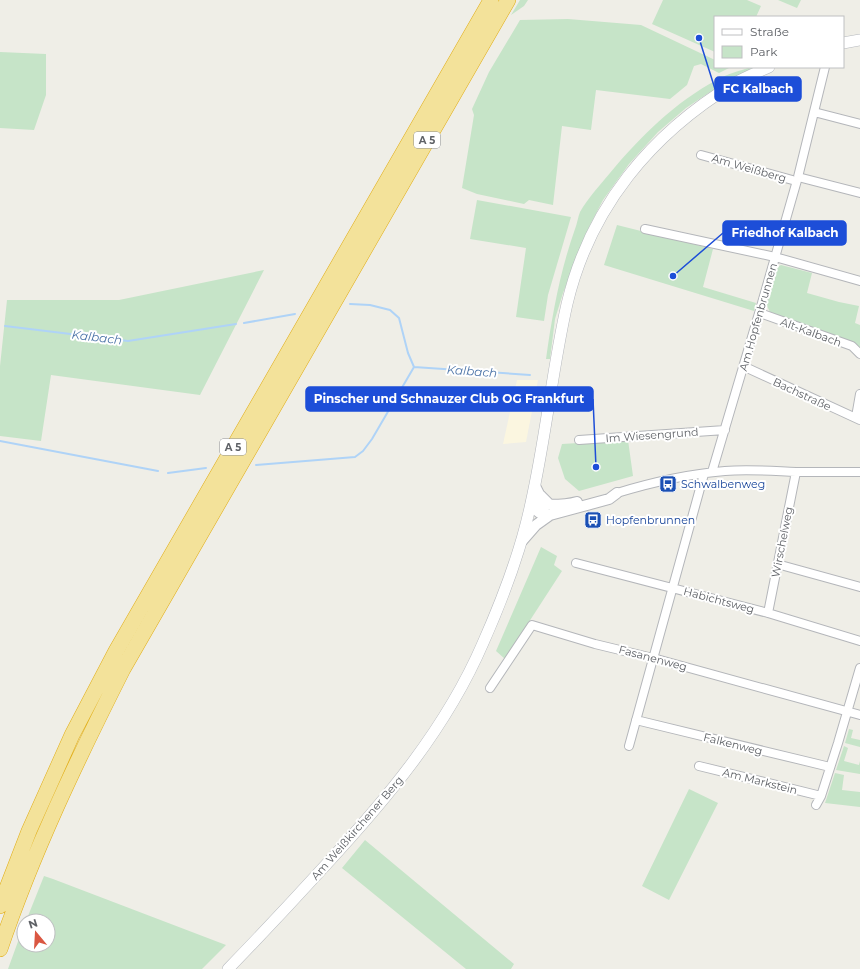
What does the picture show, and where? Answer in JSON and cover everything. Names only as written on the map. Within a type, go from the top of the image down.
[{"type":"highway","name":"A 5","points":[[0,906],[29,831],[66,748],[116,651],[491,0]]},
{"type":"highway","name":"A 5","points":[[0,949],[29,872],[61,797],[83,747],[123,669],[508,0]]},
{"type":"main road","points":[[844,43],[860,40]]},
{"type":"main road","points":[[531,504],[557,352],[568,302],[585,249],[599,221],[615,193],[652,146],[697,108],[737,82],[767,68]]},
{"type":"main road","name":"Am Weißkirchener Berg","points":[[228,969],[352,837],[380,805],[418,755],[453,702],[482,645],[506,588],[522,541],[531,504]]},
{"type":"street","name":"Am Hopfenbrunnen","points":[[708,473],[725,430],[745,366],[797,179],[825,68]]},
{"type":"street","points":[[814,112],[860,124]]},
{"type":"street","name":"Am Weißberg","points":[[701,155],[860,193]]},
{"type":"street","points":[[645,229],[775,257],[860,281]]},
{"type":"street","name":"Alt-Kalbach","points":[[760,313],[852,346],[860,354]]},
{"type":"street","name":"Bachstraße","points":[[745,366],[858,419]]},
{"type":"street","points":[[858,419],[860,394]]},
{"type":"street","name":"Im Wiesengrund","points":[[579,440],[725,430]]},
{"type":"street","name":"Am Weißkirchener Berg","points":[[531,504],[571,504],[667,480],[708,473],[758,470],[796,472],[860,472]]},
{"type":"street","name":"Wirschelweg","points":[[768,613],[796,472]]},
{"type":"street","points":[[629,746],[673,587],[708,473]]},
{"type":"street","points":[[535,486],[538,494],[549,504]]},
{"type":"street","name":"Am Weißkirchener Berg","points":[[522,541],[536,525],[550,515],[609,499],[617,493]]},
{"type":"street","points":[[531,504],[543,515],[550,515]]},
{"type":"street","name":"Habichtsweg","points":[[576,563],[673,587],[768,613],[860,641]]},
{"type":"street","points":[[777,564],[860,587]]},
{"type":"street","name":"Fasanenweg","points":[[490,688],[532,625],[584,639],[596,644],[653,658],[860,715]]},
{"type":"street","points":[[816,805],[821,796],[860,668]]},
{"type":"street","name":"Falkenweg","points":[[636,720],[830,767]]},
{"type":"street","name":"Am Markstein","points":[[699,766],[821,796]]},
{"type":"shaded area","points":[[517,380],[538,380],[526,442],[503,444]]},
{"type":"green space","points":[[520,0],[528,0],[524,6],[511,15]]},
{"type":"green space","points":[[663,0],[747,0],[761,6],[756,16],[714,16],[714,52],[652,24]]},
{"type":"green space","points":[[778,0],[801,0],[797,8]]},
{"type":"green space","points":[[568,19],[641,25],[714,60],[714,68],[729,68],[719,73],[701,64],[694,66],[687,85],[670,99],[596,90],[591,130],[562,126],[553,205],[529,200],[524,204],[477,194],[462,188],[474,115],[472,109],[489,72],[520,20]]},
{"type":"green space","points":[[0,52],[46,54],[46,95],[34,130],[0,128]]},
{"type":"green space","points":[[748,68],[755,68],[722,84],[686,108],[658,132],[629,164],[603,200],[590,225],[563,293],[555,319],[550,359],[546,359],[561,277],[580,212],[602,182],[621,160],[659,121],[687,98],[721,78]]},
{"type":"green space","points":[[477,200],[571,217],[548,295],[544,321],[516,317],[526,248],[470,239]]},
{"type":"green space","points":[[617,225],[713,249],[703,287],[756,303],[754,311],[604,265]]},
{"type":"green space","points":[[781,265],[812,273],[807,293],[859,306],[855,323],[860,325],[860,351],[854,344],[770,312],[766,304],[777,267]]},
{"type":"green space","points":[[264,270],[200,395],[51,375],[41,441],[0,436],[0,366],[7,300],[119,300]]},
{"type":"green space","points":[[628,440],[633,476],[579,491],[565,479],[558,458],[562,444]]},
{"type":"green space","points":[[541,547],[557,556],[554,565],[562,571],[505,659],[496,651]]},
{"type":"green space","points":[[849,729],[853,730],[851,738],[860,740],[860,747],[845,743]]},
{"type":"green space","points":[[844,746],[848,748],[844,761],[859,765],[860,761],[860,774],[836,770]]},
{"type":"green space","points":[[835,773],[844,775],[842,790],[860,792],[860,807],[825,803]]},
{"type":"green space","points":[[689,789],[718,803],[669,900],[642,886]]},
{"type":"green space","points":[[365,840],[514,964],[511,969],[466,969],[342,868]]},
{"type":"green space","points":[[44,876],[226,945],[202,969],[8,969],[16,947],[16,953],[56,953],[56,913],[29,913]]},
{"type":"waterway","name":"Kalbach","points":[[350,304],[370,305],[390,310],[399,318],[408,353],[414,367]]},
{"type":"waterway","name":"Kalbach","points":[[244,323],[295,314]]},
{"type":"waterway","name":"Kalbach","points":[[5,326],[128,341],[236,324]]},
{"type":"waterway","name":"Kalbach","points":[[256,465],[355,457],[363,451],[372,439],[414,367],[530,375]]},
{"type":"waterway","name":"Kalbach","points":[[0,441],[158,471]]},
{"type":"waterway","name":"Kalbach","points":[[168,473],[206,468]]},
{"type":"place","name":"FC Kalbach","points":[[699,38]]},
{"type":"place","name":"Friedhof Kalbach","points":[[673,276]]},
{"type":"place","name":"Pinscher und Schnauzer Club OG Frankfurt","points":[[596,467]]},
{"type":"place","name":"Schwalbenweg","points":[[668,484]]},
{"type":"place","name":"Hopfenbrunnen","points":[[593,520]]}]
